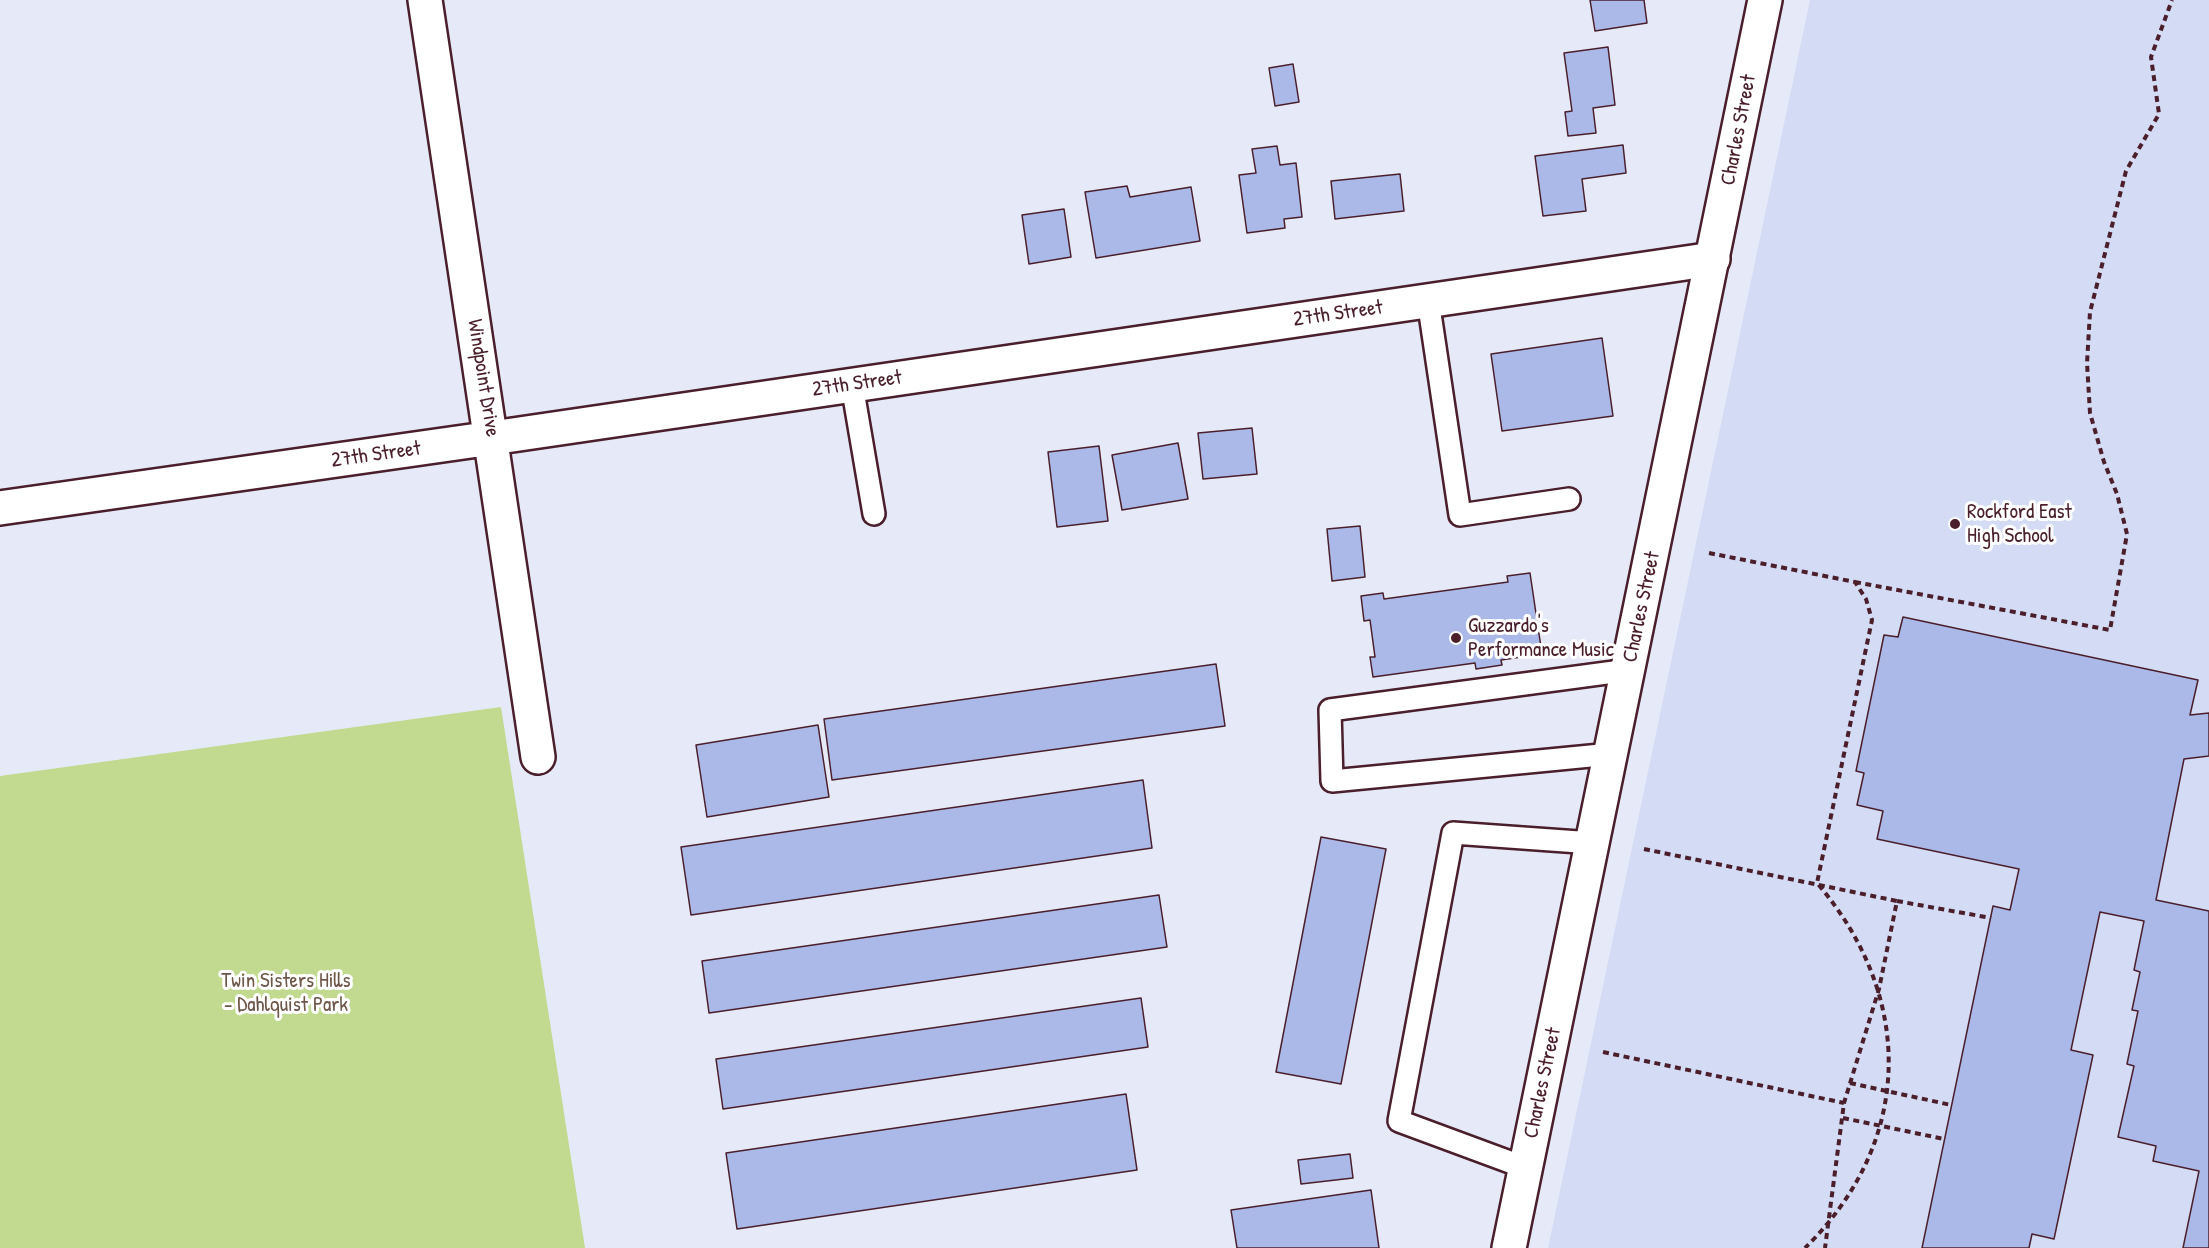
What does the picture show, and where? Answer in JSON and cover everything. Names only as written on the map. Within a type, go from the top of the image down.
[{"type":"street","name":"Windpoint Drive","points":[[425,0],[538,757]]},
{"type":"street","name":"Charles Street","points":[[1509,1248],[1765,0]]},
{"type":"street","name":"27th Street","points":[[0,508],[1713,259]]},
{"type":"lane","points":[[1428,300],[1460,515],[1569,499]]},
{"type":"lane","points":[[852,385],[873,514]]},
{"type":"lane","points":[[1611,754],[1332,781],[1330,710],[1629,670]]},
{"type":"lane","points":[[1526,1168],[1399,1121],[1453,833],[1593,843]]},
{"type":"path","points":[[1709,553],[2109,630],[2127,534],[2117,494],[2104,462],[2090,413],[2087,363],[2090,312],[2126,171],[2159,114],[2151,57],[2172,0]]},
{"type":"path","points":[[1805,1248],[1849,1194],[1869,1158],[1880,1127],[1888,1092],[1888,1028],[1879,990],[1848,925],[1817,882],[1872,620],[1866,599],[1855,582]]},
{"type":"path","points":[[1644,849],[1991,918]]},
{"type":"path","points":[[1825,1248],[1844,1103],[1879,990],[1897,901]]},
{"type":"path","points":[[1604,1052],[1844,1103]]},
{"type":"path","points":[[1850,1083],[1952,1105]]},
{"type":"path","points":[[1843,1118],[1944,1139]]},
{"type":"shaded area","name":"Rockford East High School","points":[[1810,0],[2209,0],[2209,1248],[1548,1248]]},
{"type":"green space","name":"Twin Sisters Hills - Dahlquist Park","points":[[501,707],[585,1248],[0,1248],[0,776]]},
{"type":"building","points":[[1590,0],[1644,0],[1647,23],[1595,31]]},
{"type":"building","points":[[1608,47],[1615,105],[1593,108],[1596,133],[1568,136],[1565,112],[1572,111],[1564,53]]},
{"type":"building","points":[[1293,64],[1299,102],[1275,106],[1269,68]]},
{"type":"building","points":[[1623,145],[1626,173],[1582,179],[1586,211],[1543,216],[1535,156]]},
{"type":"building","points":[[1277,146],[1280,165],[1296,163],[1302,217],[1284,219],[1285,228],[1247,233],[1239,175],[1256,173],[1252,149]]},
{"type":"building","points":[[1400,174],[1404,211],[1335,219],[1331,181]]},
{"type":"building","points":[[1127,186],[1130,197],[1191,187],[1200,241],[1096,258],[1085,192]]},
{"type":"building","points":[[1064,209],[1071,257],[1029,264],[1022,215]]},
{"type":"building","points":[[1602,338],[1613,416],[1502,431],[1491,354]]},
{"type":"building","points":[[1252,428],[1257,474],[1203,479],[1198,433]]},
{"type":"building","points":[[1178,443],[1188,499],[1122,510],[1112,455]]},
{"type":"building","points":[[1099,446],[1108,521],[1057,527],[1048,452]]},
{"type":"building","points":[[1360,526],[1365,577],[1332,581],[1327,529]]},
{"type":"building","name":"Guzzardo's Performance Music","points":[[1530,573],[1542,654],[1501,660],[1502,665],[1476,669],[1475,663],[1373,677],[1370,657],[1375,657],[1370,620],[1364,621],[1361,596],[1383,593],[1384,599],[1508,582],[1507,576]]},
{"type":"building","points":[[1903,617],[2198,680],[2190,715],[2209,713],[2209,756],[2184,759],[2156,900],[2209,911],[2209,1248],[2183,1248],[2199,1171],[2153,1161],[2156,1146],[2118,1137],[2134,1066],[2127,1064],[2138,1011],[2132,1010],[2140,972],[2134,970],[2144,921],[2100,912],[2071,1050],[2093,1055],[2054,1239],[2032,1234],[2029,1248],[1922,1248],[1993,906],[2010,910],[2019,869],[1877,839],[1883,811],[1857,805],[1864,773],[1856,771],[1884,635],[1898,637]]},
{"type":"building","points":[[1216,664],[1225,726],[832,780],[824,719]]},
{"type":"building","points":[[818,725],[829,797],[707,817],[696,745]]},
{"type":"building","points":[[1143,780],[1152,848],[691,915],[681,847]]},
{"type":"building","points":[[1321,837],[1386,849],[1341,1084],[1276,1072]]},
{"type":"building","points":[[1159,895],[1167,947],[709,1013],[702,961]]},
{"type":"building","points":[[1141,998],[1148,1047],[723,1109],[716,1059]]},
{"type":"building","points":[[1126,1094],[1137,1170],[737,1229],[726,1153]]},
{"type":"building","points":[[1350,1154],[1353,1178],[1301,1184],[1298,1160]]},
{"type":"building","points":[[1371,1190],[1379,1248],[1237,1248],[1231,1210]]},
{"type":"place","name":"Rockford East High School","points":[[1955,524]]},
{"type":"place","name":"Guzzardo's Performance Music","points":[[1456,638]]}]
